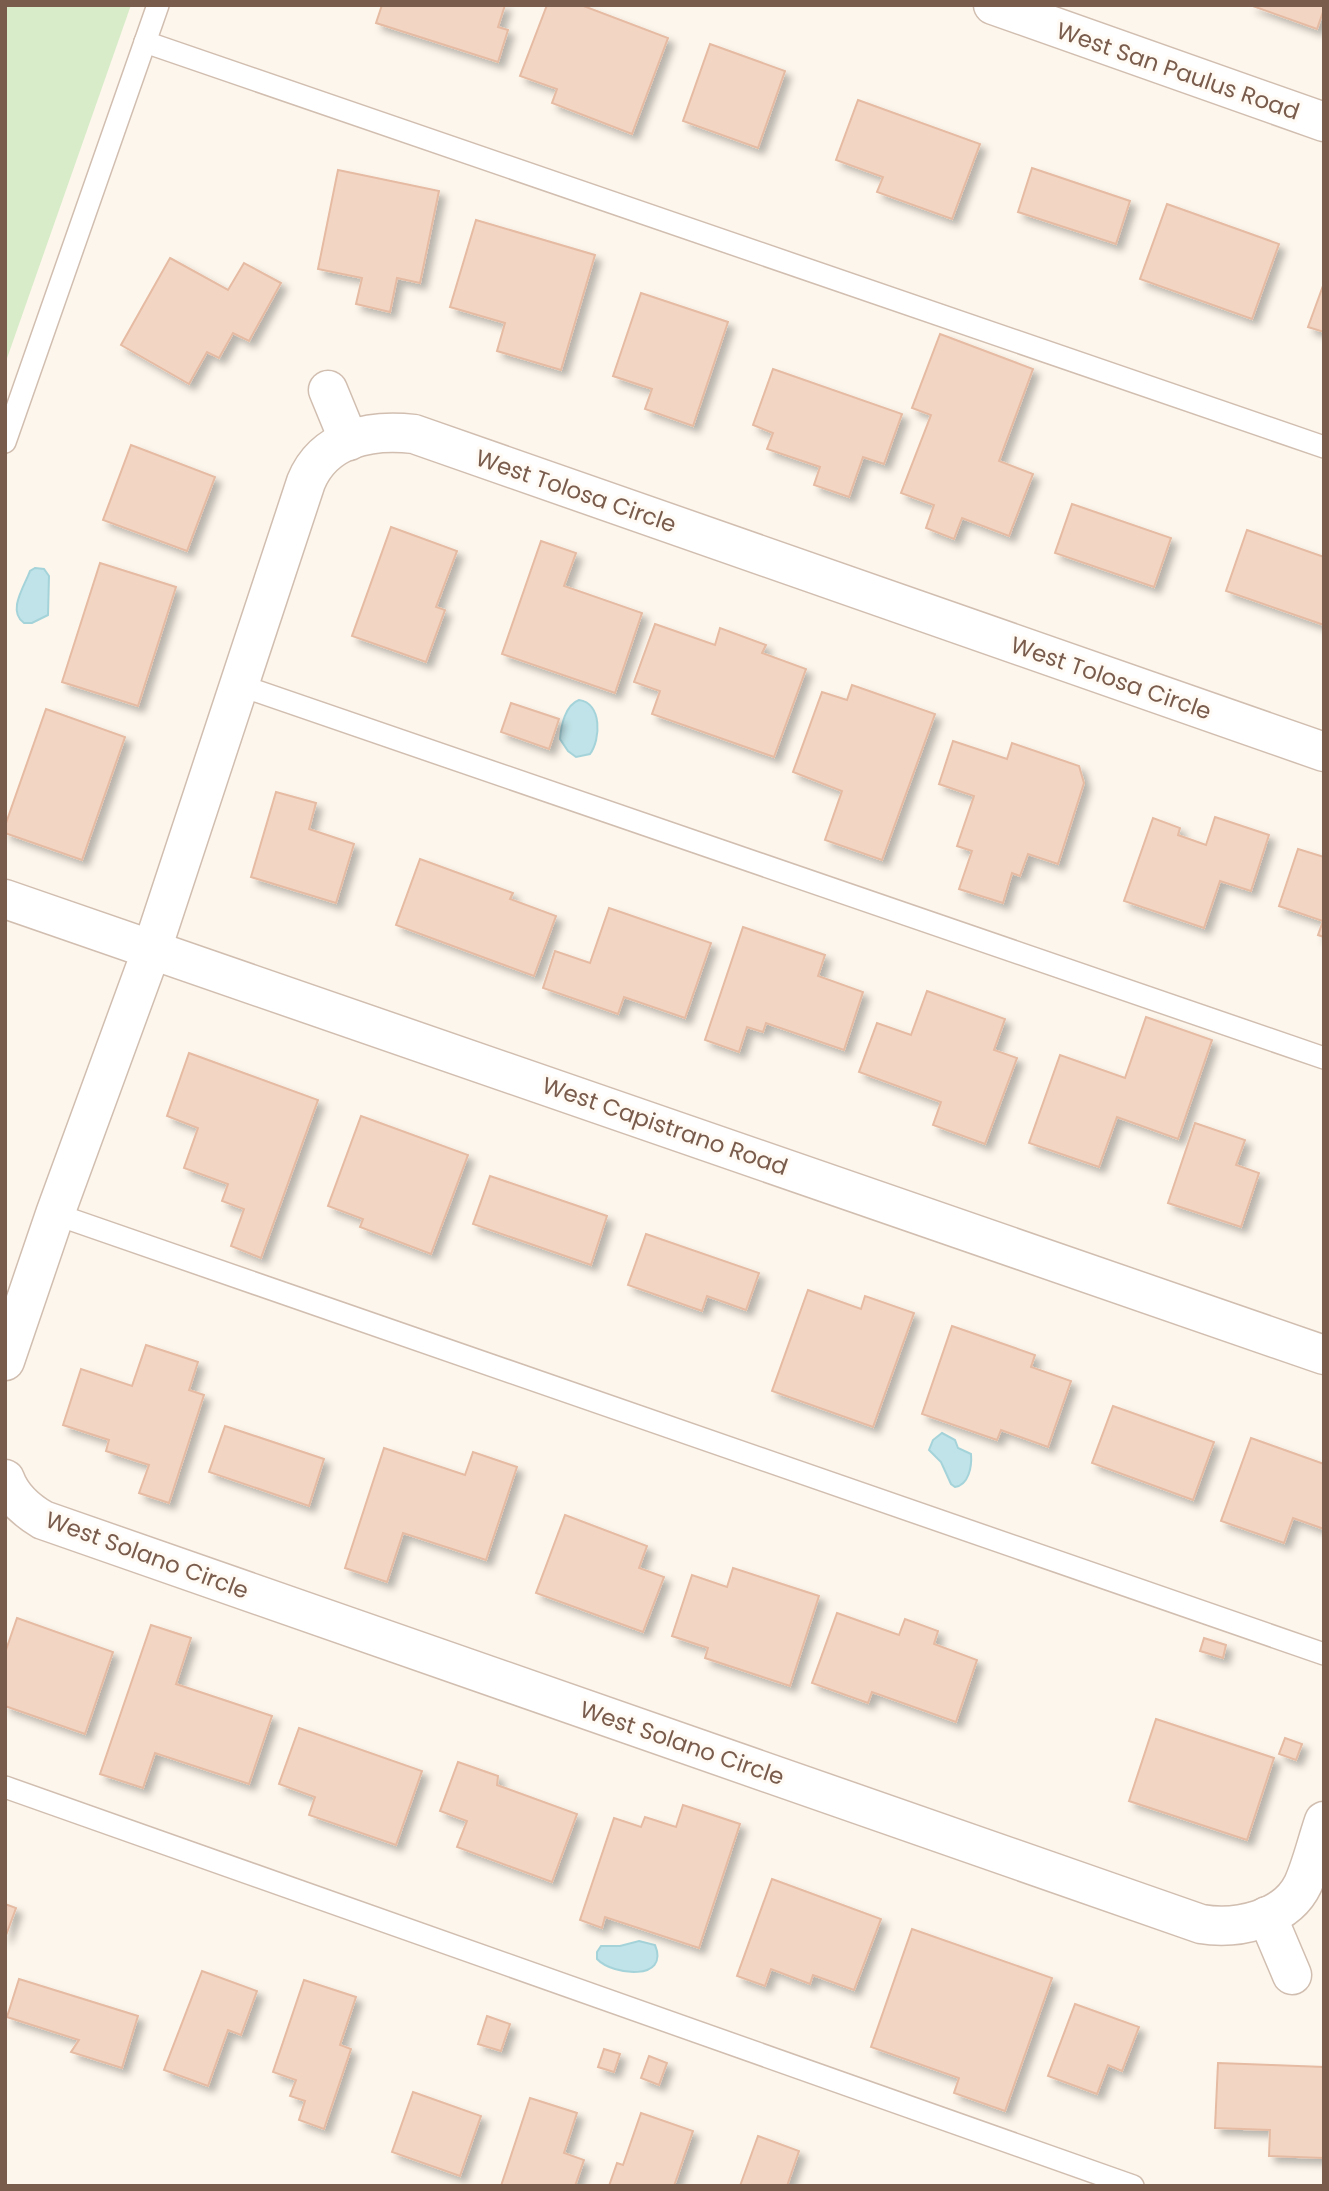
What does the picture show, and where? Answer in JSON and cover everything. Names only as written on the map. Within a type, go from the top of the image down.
[{"type":"street","name":"West San Paulus Road","points":[[993,5],[1324,122]]},
{"type":"street","points":[[328,390],[349,441]]},
{"type":"street","name":"West Tolosa Circle","points":[[152,949],[313,465],[329,450],[358,436],[390,431],[414,435],[1324,752]]},
{"type":"street","name":"West Capistrano Road","points":[[5,899],[1324,1355]]},
{"type":"street","points":[[5,1361],[55,1214],[152,949]]},
{"type":"street","name":"West Solano Circle","points":[[5,1479],[9,1490],[26,1510],[43,1520],[1201,1924],[1220,1927],[1243,1925],[1267,1916],[1290,1901],[1302,1886],[1324,1821]]},
{"type":"street","points":[[1267,1916],[1292,1975]]},
{"type":"lane","points":[[5,442],[158,5]]},
{"type":"lane","points":[[145,42],[1324,447]]},
{"type":"lane","points":[[239,685],[1324,1058]]},
{"type":"lane","points":[[55,1214],[1324,1654]]},
{"type":"lane","points":[[5,1787],[1133,2186]]},
{"type":"green space","points":[[5,5],[131,5],[5,364]]},
{"type":"water","points":[[35,568],[44,569],[49,576],[48,615],[32,623],[24,623],[19,618],[17,605],[30,571]]},
{"type":"water","points":[[579,700],[592,708],[597,731],[590,754],[576,757],[560,739],[567,711]]},
{"type":"water","points":[[942,1433],[955,1440],[958,1448],[971,1454],[970,1469],[960,1486],[951,1484],[941,1462],[929,1450],[933,1440]]},
{"type":"water","points":[[639,1941],[655,1945],[655,1965],[647,1970],[626,1972],[605,1965],[597,1959],[601,1946],[620,1946]]},
{"type":"building","points":[[382,5],[505,5],[498,27],[508,30],[498,62],[376,23]]},
{"type":"building","points":[[547,5],[581,5],[668,38],[632,134],[552,103],[557,89],[520,76]]},
{"type":"building","points":[[1250,5],[1324,5],[1324,9],[1317,29]]},
{"type":"building","points":[[710,44],[785,71],[758,148],[683,121]]},
{"type":"building","points":[[858,100],[980,144],[952,219],[877,192],[883,177],[836,160]]},
{"type":"building","points":[[1032,168],[1130,201],[1116,244],[1018,212]]},
{"type":"building","points":[[338,170],[439,191],[420,283],[397,278],[390,312],[356,304],[362,278],[318,269]]},
{"type":"building","points":[[1167,204],[1279,244],[1252,319],[1140,279]]},
{"type":"building","points":[[476,220],[595,255],[561,370],[497,351],[505,323],[450,307]]},
{"type":"building","points":[[170,258],[228,290],[244,263],[281,283],[249,341],[233,333],[219,358],[207,352],[189,384],[121,345]]},
{"type":"building","points":[[1324,283],[1324,332],[1308,327]]},
{"type":"building","points":[[641,293],[728,322],[693,426],[645,409],[652,389],[613,376]]},
{"type":"building","points":[[940,334],[1033,369],[999,461],[1033,474],[1009,536],[962,518],[954,539],[926,528],[934,505],[901,493],[931,415],[912,408]]},
{"type":"building","points":[[773,369],[902,414],[884,464],[863,457],[849,497],[814,485],[820,467],[767,449],[773,433],[753,425]]},
{"type":"building","points":[[131,445],[215,477],[187,551],[103,520]]},
{"type":"building","points":[[1072,504],[1171,538],[1154,587],[1055,553]]},
{"type":"building","points":[[391,527],[457,551],[436,607],[445,610],[426,662],[352,636]]},
{"type":"building","points":[[1247,530],[1324,557],[1324,625],[1226,591]]},
{"type":"building","points":[[541,541],[576,553],[564,586],[642,613],[615,693],[502,654]]},
{"type":"building","points":[[100,563],[176,587],[138,706],[62,682]]},
{"type":"building","points":[[655,624],[715,645],[720,628],[766,645],[762,653],[806,669],[774,757],[652,714],[660,691],[634,682]]},
{"type":"building","points":[[852,685],[935,714],[882,860],[825,840],[842,791],[793,772],[822,692],[847,700]]},
{"type":"building","points":[[511,703],[559,719],[549,749],[501,732]]},
{"type":"building","points":[[46,709],[125,737],[82,860],[5,833],[5,826]]},
{"type":"building","points":[[953,741],[1007,759],[1012,743],[1079,766],[1084,783],[1058,864],[1028,854],[1020,876],[1012,873],[1003,903],[959,889],[972,851],[957,846],[974,796],[939,784]]},
{"type":"building","points":[[276,792],[316,803],[309,829],[354,844],[336,903],[251,877]]},
{"type":"building","points":[[1215,817],[1269,835],[1251,891],[1220,881],[1204,928],[1124,901],[1153,818],[1180,828],[1178,835],[1206,845]]},
{"type":"building","points":[[1298,849],[1324,857],[1324,937],[1318,935],[1323,921],[1279,906]]},
{"type":"building","points":[[420,859],[513,893],[510,899],[556,916],[534,976],[396,925]]},
{"type":"building","points":[[609,908],[711,943],[685,1018],[624,997],[618,1014],[543,988],[555,951],[590,963]]},
{"type":"building","points":[[743,927],[825,955],[818,976],[863,992],[844,1050],[766,1023],[763,1032],[747,1027],[739,1052],[705,1040]]},
{"type":"building","points":[[927,991],[1005,1019],[994,1050],[1017,1058],[985,1144],[933,1125],[941,1102],[859,1072],[877,1023],[911,1035]]},
{"type":"building","points":[[1146,1017],[1212,1040],[1178,1139],[1117,1117],[1099,1167],[1029,1143],[1060,1055],[1125,1078]]},
{"type":"building","points":[[189,1053],[318,1100],[261,1258],[231,1246],[244,1209],[222,1201],[228,1184],[184,1168],[198,1128],[167,1116]]},
{"type":"building","points":[[361,1116],[468,1155],[431,1254],[360,1227],[363,1219],[328,1206]]},
{"type":"building","points":[[1195,1123],[1245,1140],[1236,1165],[1259,1173],[1241,1227],[1168,1203]]},
{"type":"building","points":[[490,1176],[607,1216],[591,1265],[473,1224]]},
{"type":"building","points":[[646,1234],[759,1273],[746,1310],[707,1296],[702,1311],[628,1285]]},
{"type":"building","points":[[808,1290],[861,1309],[865,1296],[914,1313],[873,1427],[772,1391]]},
{"type":"building","points":[[952,1326],[1035,1355],[1031,1367],[1071,1381],[1048,1447],[1001,1430],[997,1440],[922,1414]]},
{"type":"building","points":[[146,1345],[198,1362],[189,1390],[204,1395],[169,1503],[139,1493],[149,1465],[106,1451],[109,1440],[63,1425],[81,1369],[132,1386]]},
{"type":"building","points":[[1113,1406],[1214,1442],[1193,1500],[1092,1463]]},
{"type":"building","points":[[225,1426],[324,1459],[309,1506],[209,1472]]},
{"type":"building","points":[[1251,1438],[1324,1464],[1324,1529],[1293,1518],[1284,1543],[1221,1521]]},
{"type":"building","points":[[384,1448],[465,1475],[473,1452],[517,1467],[486,1560],[403,1533],[387,1582],[345,1568]]},
{"type":"building","points":[[565,1515],[647,1546],[639,1568],[664,1577],[643,1632],[536,1593]]},
{"type":"building","points":[[733,1568],[819,1596],[790,1686],[705,1658],[708,1648],[672,1636],[692,1575],[727,1587]]},
{"type":"building","points":[[837,1613],[899,1635],[905,1619],[938,1631],[934,1644],[977,1660],[956,1722],[872,1692],[868,1703],[812,1683]]},
{"type":"building","points":[[17,1618],[113,1652],[85,1734],[5,1706],[5,1653]]},
{"type":"building","points":[[151,1625],[191,1638],[176,1684],[272,1716],[249,1784],[155,1753],[143,1788],[100,1774]]},
{"type":"building","points":[[1204,1638],[1226,1645],[1223,1658],[1200,1651]]},
{"type":"building","points":[[1156,1719],[1274,1758],[1247,1840],[1129,1801]]},
{"type":"building","points":[[299,1728],[422,1771],[396,1845],[309,1815],[315,1797],[279,1784]]},
{"type":"building","points":[[1285,1738],[1302,1744],[1296,1760],[1279,1754]]},
{"type":"building","points":[[458,1762],[498,1776],[497,1785],[577,1814],[552,1882],[457,1847],[467,1821],[440,1811]]},
{"type":"building","points":[[683,1805],[740,1824],[699,1948],[605,1917],[602,1928],[580,1920],[614,1818],[641,1827],[645,1817],[676,1827]]},
{"type":"building","points":[[772,1879],[881,1919],[854,1990],[813,1975],[810,1984],[771,1969],[765,1986],[737,1976]]},
{"type":"building","points":[[5,1904],[16,1908],[5,1938]]},
{"type":"building","points":[[912,1929],[1052,1978],[1005,2111],[954,2093],[959,2078],[871,2047]]},
{"type":"building","points":[[202,1971],[257,1991],[241,2035],[228,2030],[208,2086],[164,2070]]},
{"type":"building","points":[[19,1979],[138,2016],[122,2068],[71,2052],[79,2040],[7,2017]]},
{"type":"building","points":[[304,1980],[356,1997],[340,2045],[351,2049],[324,2129],[299,2120],[305,2101],[290,2096],[296,2080],[273,2072]]},
{"type":"building","points":[[1075,2004],[1139,2027],[1122,2071],[1108,2065],[1097,2094],[1048,2076]]},
{"type":"building","points":[[487,2016],[510,2024],[501,2051],[478,2044]]},
{"type":"building","points":[[604,2049],[620,2054],[614,2072],[598,2067]]},
{"type":"building","points":[[649,2056],[667,2063],[659,2085],[641,2078]]},
{"type":"building","points":[[1218,2063],[1324,2067],[1324,2158],[1269,2156],[1270,2130],[1215,2128]]},
{"type":"building","points":[[413,2092],[481,2116],[460,2176],[392,2152]]},
{"type":"building","points":[[530,2098],[577,2113],[564,2153],[584,2160],[575,2186],[501,2186]]},
{"type":"building","points":[[641,2113],[693,2131],[674,2186],[609,2186],[617,2163],[623,2165]]},
{"type":"building","points":[[758,2136],[799,2151],[787,2186],[740,2186]]}]
